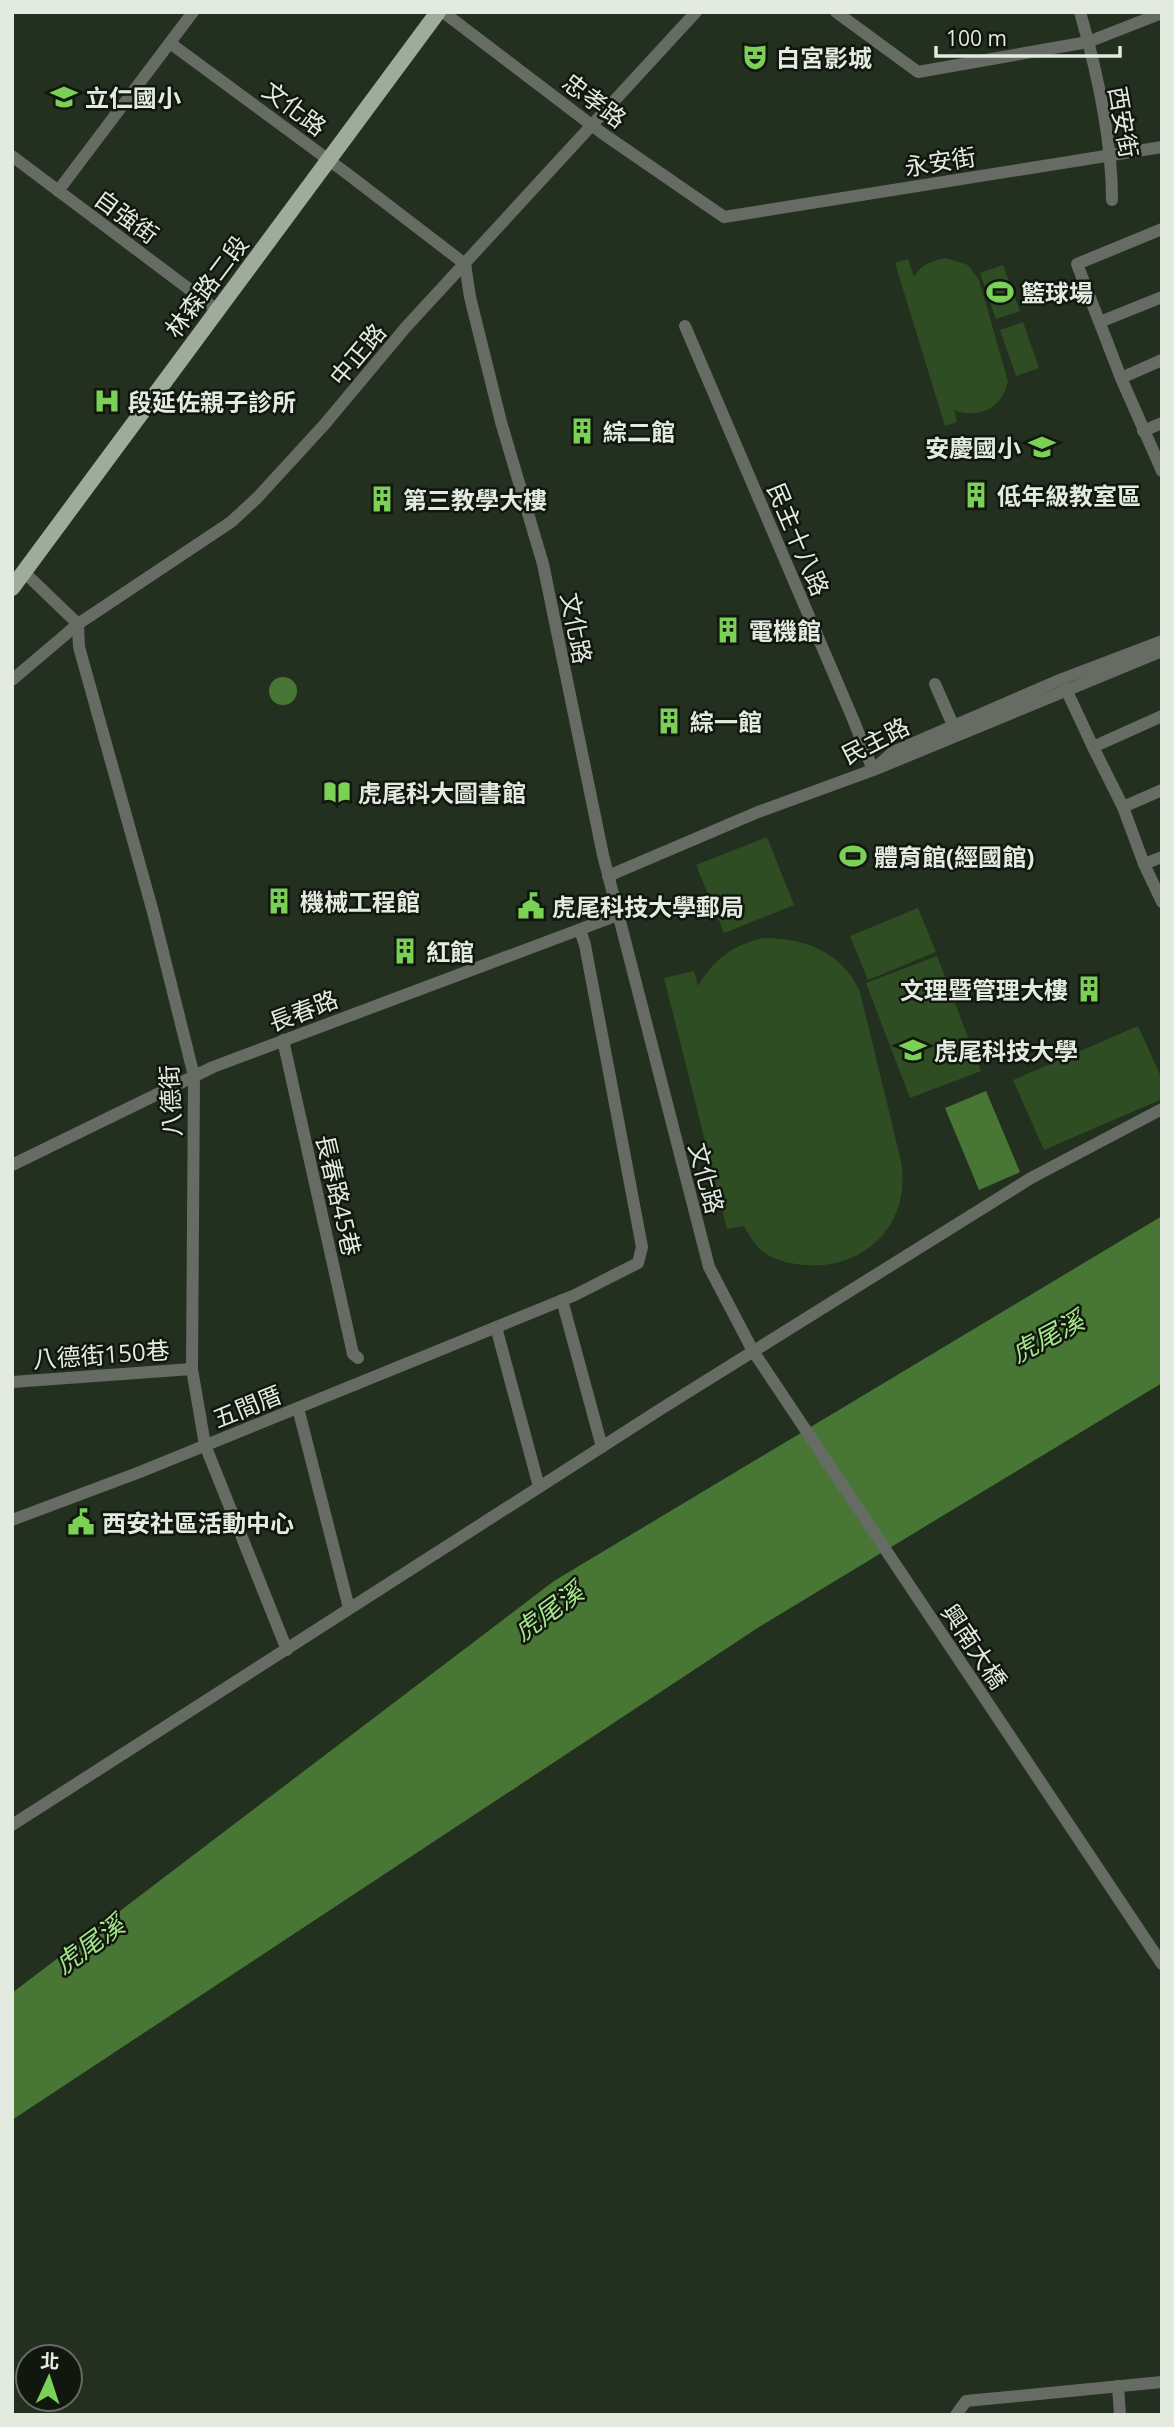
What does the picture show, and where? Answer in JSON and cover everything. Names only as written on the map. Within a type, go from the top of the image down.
[{"type":"main road","name":"林森路二段","points":[[12,588],[441,12]]},
{"type":"street","points":[[58,191],[193,12]]},
{"type":"street","name":"忠孝路","points":[[441,12],[591,125],[724,218]]},
{"type":"street","name":"中正路","points":[[12,680],[78,624],[231,522],[257,498],[324,425],[406,327],[696,12]]},
{"type":"street","points":[[835,12],[918,72],[1088,42],[1162,13]]},
{"type":"street","name":"西安街","points":[[1080,12],[1110,156],[1112,200]]},
{"type":"street","name":"文化路","points":[[170,43],[465,264],[470,297],[496,393],[501,422],[543,564],[608,876],[709,1267],[753,1351]]},
{"type":"street","name":"永安街","points":[[724,218],[1162,147]]},
{"type":"street","name":"自強街","points":[[12,156],[217,310]]},
{"type":"street","points":[[1162,229],[1077,264],[1121,378],[1162,471]]},
{"type":"street","points":[[1100,322],[1162,297]]},
{"type":"street","name":"民主十八路","points":[[685,326],[873,770]]},
{"type":"street","points":[[1121,378],[1162,360]]},
{"type":"street","points":[[1143,431],[1162,423]]},
{"type":"street","points":[[24,572],[78,624]]},
{"type":"street","name":"八德街","points":[[78,624],[79,647],[153,912],[194,1076],[192,1369],[205,1445],[287,1650]]},
{"type":"street","name":"民主路","points":[[608,876],[758,812],[873,770],[893,752],[956,731],[1162,641]]},
{"type":"street","points":[[1162,651],[1064,685],[1123,807],[1144,864],[1162,902]]},
{"type":"street","points":[[935,684],[956,731]]},
{"type":"street","points":[[1093,747],[1162,716]]},
{"type":"street","points":[[1123,807],[1162,790]]},
{"type":"street","points":[[1144,864],[1162,857]]},
{"type":"street","name":"長春路","points":[[12,1165],[194,1076],[618,915]]},
{"type":"street","points":[[539,1487],[496,1326],[562,1300],[638,1263],[642,1247],[580,930]]},
{"type":"street","name":"長春路45巷","points":[[283,1040],[353,1354],[358,1358]]},
{"type":"street","points":[[12,1825],[753,1351],[1031,1178],[1162,1109]]},
{"type":"street","points":[[562,1300],[602,1447]]},
{"type":"street","name":"五間厝","points":[[12,1520],[298,1408],[496,1326]]},
{"type":"street","name":"興南大橋","points":[[753,1351],[1162,1964]]},
{"type":"street","name":"八德街150巷","points":[[12,1382],[192,1369]]},
{"type":"street","points":[[298,1408],[349,1608]]},
{"type":"street","points":[[956,2415],[966,2401],[1162,2382]]},
{"type":"street","points":[[1118,2386],[1120,2415]]},
{"type":"shaded area","points":[[945,258],[968,265],[979,280],[1008,381],[1001,398],[988,409],[972,413],[954,410],[957,422],[945,426],[895,263],[908,259],[914,277],[923,266]]},
{"type":"shaded area","name":"籃球場","points":[[1003,265],[1020,311],[996,319],[980,273]]},
{"type":"shaded area","name":"籃球場","points":[[1023,322],[1039,368],[1016,376],[1000,330]]},
{"type":"shaded area","points":[[767,837],[794,905],[724,933],[696,865]]},
{"type":"shaded area","points":[[918,908],[936,952],[868,980],[850,936]]},
{"type":"shaded area","points":[[763,938],[807,944],[832,957],[852,978],[860,992],[901,1161],[903,1183],[899,1204],[880,1238],[865,1251],[847,1260],[826,1265],[799,1265],[776,1259],[760,1249],[744,1226],[727,1229],[664,978],[694,971],[698,986],[710,968],[725,954],[743,944]]},
{"type":"shaded area","points":[[937,956],[981,1071],[910,1098],[866,983]]},
{"type":"shaded area","points":[[1138,1026],[1162,1079],[1162,1099],[1044,1150],[1013,1080]]},
{"type":"water","points":[[283,677],[293,681],[297,691],[293,701],[283,705],[273,701],[269,691],[273,681]]},
{"type":"water","points":[[986,1091],[1020,1172],[979,1190],[945,1108]]},
{"type":"water","name":"虎尾溪","points":[[1162,1216],[1162,1383],[759,1627],[12,2120],[12,1993],[554,1581]]},
{"type":"place","name":"白宮影城","points":[[755,57]]},
{"type":"place","name":"立仁國小","points":[[64,97]]},
{"type":"place","name":"籃球場","points":[[1000,292]]},
{"type":"place","name":"段延佐親子診所","points":[[107,401]]},
{"type":"place","name":"綜二館","points":[[582,431]]},
{"type":"place","name":"安慶國小","points":[[1042,447]]},
{"type":"place","name":"低年級教室區","points":[[976,495]]},
{"type":"place","name":"第三教學大樓","points":[[382,499]]},
{"type":"place","name":"電機館","points":[[728,630]]},
{"type":"place","name":"綜一館","points":[[669,721]]},
{"type":"place","name":"虎尾科大圖書館","points":[[337,792]]},
{"type":"place","name":"體育館(經國館)","points":[[853,856]]},
{"type":"place","name":"機械工程館","points":[[279,901]]},
{"type":"place","name":"虎尾科技大學郵局","points":[[531,906]]},
{"type":"place","name":"紅館","points":[[405,951]]},
{"type":"place","name":"文理暨管理大樓","points":[[1089,989]]},
{"type":"place","name":"虎尾科技大學","points":[[913,1050]]},
{"type":"place","name":"西安社區活動中心","points":[[81,1522]]}]
